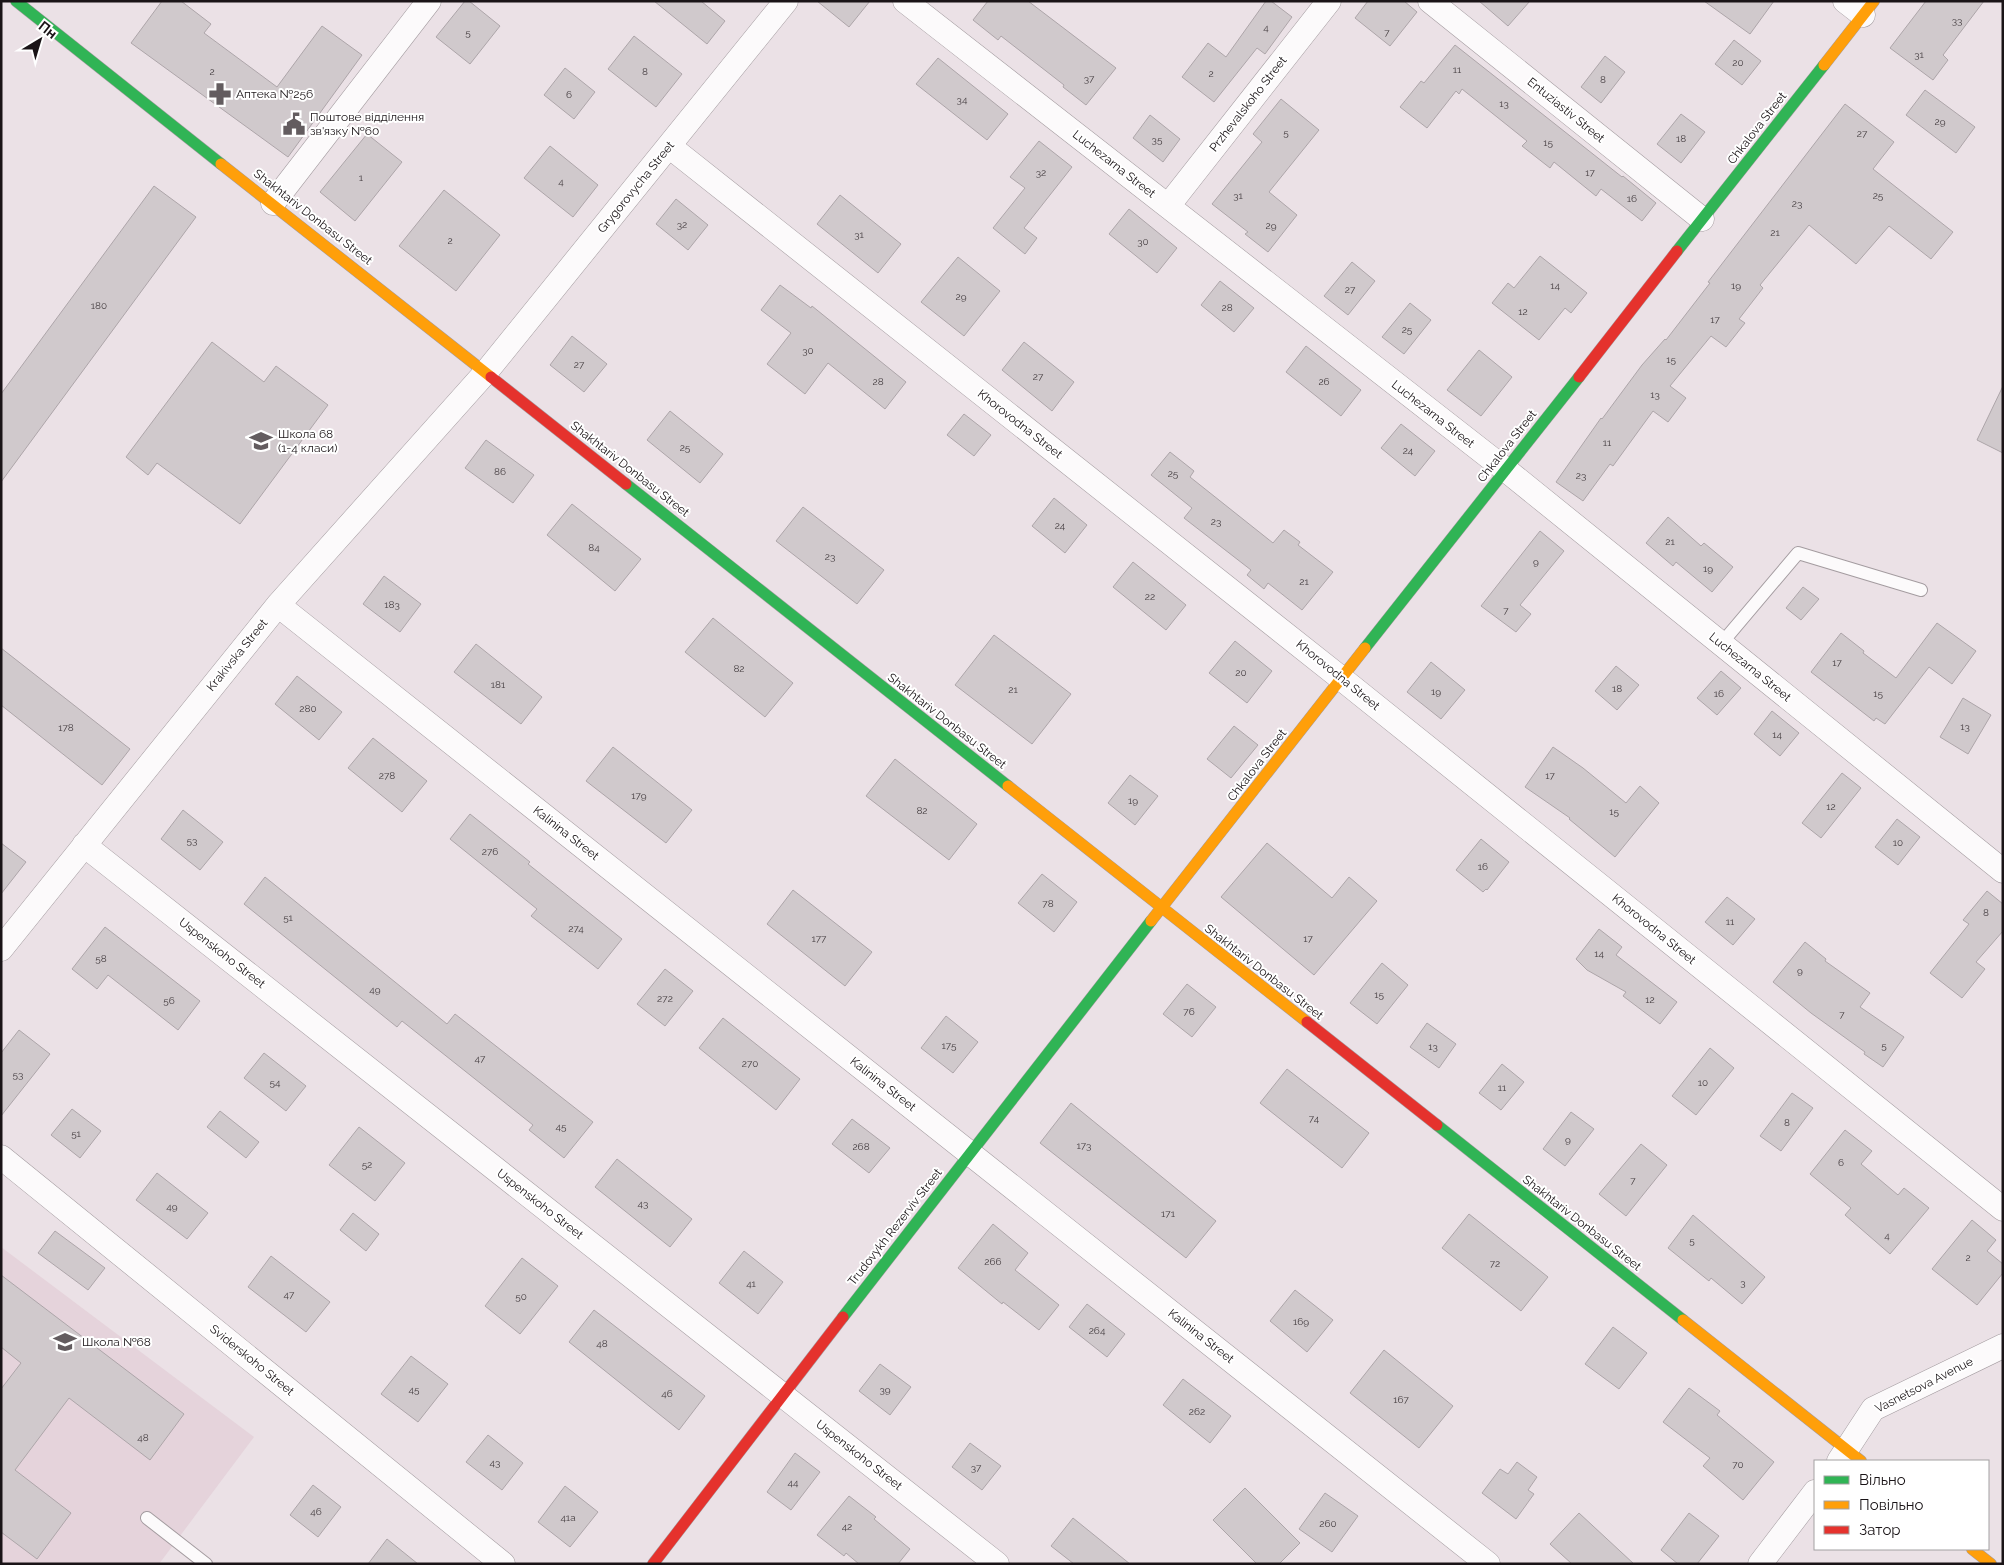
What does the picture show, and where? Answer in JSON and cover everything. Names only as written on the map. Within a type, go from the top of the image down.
[{"type":"street","name":"Shakhtariv Donbasu Street","points":[[16,1],[1161,908],[1849,1458]]},
{"type":"street","points":[[273,203],[430,1]]},
{"type":"street","name":"Grygorovycha Street","points":[[486,372],[786,1]]},
{"type":"street","name":"Luchezarna Street","points":[[905,1],[1506,470],[2003,871]]},
{"type":"street","name":"Przhevalskoho Street","points":[[1168,206],[1329,1]]},
{"type":"street","name":"Entuziastiv Street","points":[[1430,1],[1702,219]]},
{"type":"street","name":"Chkalova Street","points":[[1161,908],[1702,219],[1861,6]]},
{"type":"street","name":"Khorovodna Street","points":[[669,146],[1342,678],[2003,1209]]},
{"type":"street","name":"Krakivska Street","points":[[1,949],[278,605],[486,372]]},
{"type":"street","name":"Kalinina Street","points":[[278,605],[1488,1564]]},
{"type":"street","name":"Uspenskoho Street","points":[[84,845],[997,1564]]},
{"type":"street","name":"Trudovykh Rezerviv Street","points":[[653,1564],[969,1153],[1161,908]]},
{"type":"street","name":"Sviderskoho Street","points":[[1,1157],[504,1564]]},
{"type":"street","name":"Vasnetsova Avenue","points":[[1849,1458],[1873,1409],[2003,1346]]},
{"type":"street","points":[[1760,1564],[1814,1493]]},
{"type":"street","points":[[1973,1550],[1991,1564]]},
{"type":"lane","points":[[1721,644],[1798,553],[1921,590]]},
{"type":"lane","points":[[147,1518],[206,1564]]},
{"type":"shaded area","name":"Школа №68","points":[[1,1247],[254,1437],[159,1564],[1,1564]]},
{"type":"building","points":[[162,1],[181,1],[211,24],[204,33],[277,87],[322,26],[362,55],[288,157],[131,43]]},
{"type":"building","points":[[465,1],[469,1],[500,26],[470,64],[436,37]]},
{"type":"building","points":[[654,1],[701,1],[725,21],[707,44]]},
{"type":"building","points":[[817,1],[870,1],[849,27]]},
{"type":"building","points":[[988,1],[1028,1],[1116,68],[1086,105],[1063,87],[1064,85],[1001,36],[998,40],[973,20]]},
{"type":"building","points":[[1266,1],[1271,1],[1292,17],[1265,54],[1257,48],[1214,102],[1182,77],[1208,43],[1226,57]]},
{"type":"building","points":[[1368,1],[1404,1],[1417,12],[1390,46],[1355,18]]},
{"type":"building","points":[[1479,1],[1530,1],[1508,26]]},
{"type":"building","points":[[1704,1],[1774,1],[1750,34]]},
{"type":"building","points":[[1926,1],[1984,1],[1943,55],[1948,60],[1933,80],[1890,48]]},
{"type":"building","points":[[634,36],[682,74],[656,107],[608,69]]},
{"type":"building","points":[[1734,40],[1761,61],[1742,85],[1715,64]]},
{"type":"building","points":[[1455,45],[1656,203],[1642,221],[1601,189],[1596,196],[1554,162],[1550,168],[1522,146],[1527,141],[1462,89],[1459,94],[1456,91],[1427,128],[1400,107],[1421,81],[1424,83]]},
{"type":"building","points":[[1605,56],[1625,72],[1601,103],[1581,87]]},
{"type":"building","points":[[938,58],[1008,114],[987,140],[916,84]]},
{"type":"building","points":[[565,68],[595,92],[574,119],[544,95]]},
{"type":"building","points":[[1925,90],[1975,127],[1956,153],[1906,115]]},
{"type":"building","points":[[1281,99],[1319,130],[1269,192],[1297,215],[1268,252],[1245,234],[1248,232],[1212,204],[1262,142],[1253,134]]},
{"type":"building","points":[[1845,104],[1894,142],[1873,169],[1953,232],[1931,259],[1889,226],[1856,264],[1809,225],[1760,285],[1763,288],[1739,319],[1745,323],[1726,347],[1711,336],[1670,386],[1686,398],[1668,422],[1653,411],[1613,466],[1610,464],[1583,501],[1556,482],[1601,418],[1642,365],[1666,340],[1710,283],[1708,282]]},
{"type":"building","points":[[1681,114],[1705,132],[1681,163],[1657,144]]},
{"type":"building","points":[[1150,115],[1180,139],[1163,162],[1133,138]]},
{"type":"building","points":[[367,134],[402,162],[355,221],[320,192]]},
{"type":"building","points":[[1039,141],[1072,167],[1024,228],[1037,238],[1025,254],[993,228],[1025,188],[1010,177]]},
{"type":"building","points":[[550,146],[598,185],[573,217],[524,178]]},
{"type":"building","points":[[154,186],[196,217],[1,482],[1,394]]},
{"type":"building","points":[[444,190],[500,235],[456,291],[399,246]]},
{"type":"building","points":[[840,195],[901,244],[878,273],[817,224]]},
{"type":"building","points":[[676,199],[708,225],[688,250],[656,224]]},
{"type":"building","points":[[1129,209],[1177,248],[1157,273],[1109,234]]},
{"type":"building","points":[[1540,256],[1587,293],[1571,313],[1565,308],[1539,340],[1492,303],[1508,283],[1514,288]]},
{"type":"building","points":[[958,257],[1000,291],[964,336],[921,302]]},
{"type":"building","points":[[1352,262],[1375,281],[1348,315],[1324,296]]},
{"type":"building","points":[[1220,281],[1254,308],[1234,332],[1201,305]]},
{"type":"building","points":[[780,285],[811,308],[812,306],[906,382],[885,409],[828,363],[805,394],[767,364],[791,333],[761,310]]},
{"type":"building","points":[[1410,303],[1431,320],[1404,354],[1382,337]]},
{"type":"building","points":[[572,336],[607,364],[584,392],[550,365]]},
{"type":"building","name":"Школа 68 (1-4 класи)","points":[[212,342],[264,382],[276,366],[328,405],[240,524],[157,463],[148,475],[126,457]]},
{"type":"building","points":[[1024,342],[1074,382],[1052,411],[1002,370]]},
{"type":"building","points":[[1306,346],[1361,390],[1341,416],[1286,372]]},
{"type":"building","points":[[1479,350],[1512,377],[1481,416],[1447,390]]},
{"type":"building","points":[[2003,386],[2003,453],[1977,440]]},
{"type":"building","points":[[670,411],[723,454],[700,483],[647,440]]},
{"type":"building","points":[[964,414],[991,435],[974,456],[947,435]]},
{"type":"building","points":[[1401,424],[1435,451],[1415,476],[1381,448]]},
{"type":"building","points":[[486,440],[534,475],[513,503],[465,468]]},
{"type":"building","points":[[1170,452],[1194,471],[1190,477],[1273,543],[1284,530],[1300,542],[1298,545],[1333,572],[1302,610],[1268,583],[1264,589],[1247,575],[1251,570],[1184,518],[1192,508],[1151,475]]},
{"type":"building","points":[[1054,498],[1087,525],[1065,553],[1032,526]]},
{"type":"building","points":[[572,504],[641,559],[615,591],[547,535]]},
{"type":"building","points":[[803,507],[884,570],[857,604],[776,541]]},
{"type":"building","points":[[1668,517],[1701,546],[1704,543],[1733,567],[1712,592],[1676,562],[1673,566],[1646,543]]},
{"type":"building","points":[[1540,531],[1564,551],[1520,605],[1531,614],[1516,632],[1481,606]]},
{"type":"building","points":[[1133,562],[1186,605],[1166,630],[1113,587]]},
{"type":"building","points":[[384,576],[421,604],[400,632],[363,604]]},
{"type":"building","points":[[1803,587],[1819,599],[1801,620],[1786,608]]},
{"type":"building","points":[[713,618],[793,683],[765,717],[685,652]]},
{"type":"building","points":[[1937,623],[1976,651],[1952,684],[1929,667],[1885,724],[1876,718],[1874,721],[1811,672],[1841,633],[1864,651],[1863,653],[1896,678]]},
{"type":"building","points":[[994,635],[1071,694],[1032,744],[955,685]]},
{"type":"building","points":[[1235,641],[1272,671],[1247,703],[1209,673]]},
{"type":"building","points":[[476,644],[542,697],[521,724],[454,672]]},
{"type":"building","points":[[1,648],[130,749],[102,785],[1,705]]},
{"type":"building","points":[[1431,662],[1465,690],[1441,719],[1407,692]]},
{"type":"building","points":[[1616,666],[1639,685],[1617,710],[1595,691]]},
{"type":"building","points":[[1721,671],[1741,688],[1717,715],[1697,698]]},
{"type":"building","points":[[297,676],[342,712],[319,740],[275,704]]},
{"type":"building","points":[[1963,698],[1991,715],[1968,754],[1940,737]]},
{"type":"building","points":[[1772,711],[1799,733],[1780,756],[1754,734]]},
{"type":"building","points":[[1234,726],[1258,745],[1231,778],[1207,759]]},
{"type":"building","points":[[373,738],[427,781],[402,812],[348,768]]},
{"type":"building","points":[[613,747],[692,810],[666,843],[586,781]]},
{"type":"building","points":[[1553,747],[1583,768],[1626,803],[1640,786],[1659,803],[1615,857],[1570,818],[1525,787]]},
{"type":"building","points":[[895,759],[977,824],[949,860],[866,796]]},
{"type":"building","points":[[1842,773],[1861,788],[1821,838],[1802,823]]},
{"type":"building","points":[[1130,775],[1158,796],[1135,825],[1108,803]]},
{"type":"building","points":[[183,810],[223,842],[200,870],[161,839]]},
{"type":"building","points":[[470,814],[530,862],[528,864],[622,939],[598,969],[531,916],[537,909],[450,839]]},
{"type":"building","points":[[1897,819],[1920,837],[1898,865],[1875,847]]},
{"type":"building","points":[[1481,839],[1509,862],[1487,890],[1483,892],[1456,870]]},
{"type":"building","points":[[1,843],[26,862],[1,894]]},
{"type":"building","points":[[1267,843],[1332,898],[1349,877],[1377,901],[1314,975],[1221,897]]},
{"type":"building","points":[[1042,874],[1077,902],[1054,932],[1018,903]]},
{"type":"building","points":[[265,877],[447,1024],[455,1014],[593,1122],[564,1158],[529,1130],[533,1125],[402,1021],[397,1027],[244,904]]},
{"type":"building","points":[[793,890],[872,952],[845,986],[767,924]]},
{"type":"building","points":[[1987,891],[2003,904],[2003,931],[1976,962],[1985,969],[1962,998],[1930,973],[1969,924],[1963,920]]},
{"type":"building","points":[[1727,897],[1755,919],[1733,945],[1705,922]]},
{"type":"building","points":[[105,927],[200,1001],[178,1030],[108,975],[97,989],[72,969]]},
{"type":"building","points":[[1599,929],[1622,947],[1616,955],[1677,1002],[1660,1024],[1623,996],[1626,992],[1587,970],[1576,959]]},
{"type":"building","points":[[1805,942],[1826,959],[1825,961],[1870,993],[1860,1007],[1904,1037],[1883,1067],[1773,982]]},
{"type":"building","points":[[1382,963],[1408,985],[1377,1024],[1350,1003]]},
{"type":"building","points":[[665,969],[693,991],[665,1026],[637,1004]]},
{"type":"building","points":[[1187,984],[1216,1007],[1192,1037],[1163,1014]]},
{"type":"building","points":[[946,1016],[978,1042],[953,1073],[921,1048]]},
{"type":"building","points":[[723,1018],[800,1079],[776,1110],[699,1048]]},
{"type":"building","points":[[1427,1023],[1456,1044],[1439,1068],[1410,1047]]},
{"type":"building","points":[[19,1030],[50,1054],[1,1116],[1,1053]]},
{"type":"building","points":[[1710,1048],[1734,1068],[1696,1115],[1672,1096]]},
{"type":"building","points":[[264,1053],[306,1086],[286,1111],[244,1078]]},
{"type":"building","points":[[1502,1064],[1524,1082],[1501,1110],[1479,1093]]},
{"type":"building","points":[[1287,1069],[1369,1133],[1342,1168],[1260,1103]]},
{"type":"building","points":[[1792,1093],[1813,1108],[1781,1151],[1760,1136]]},
{"type":"building","points":[[1071,1103],[1216,1221],[1186,1258],[1040,1143]]},
{"type":"building","points":[[72,1109],[101,1131],[80,1158],[51,1135]]},
{"type":"building","points":[[220,1111],[259,1142],[246,1158],[207,1127]]},
{"type":"building","points":[[1571,1112],[1594,1129],[1565,1166],[1543,1149]]},
{"type":"building","points":[[852,1119],[890,1148],[869,1173],[832,1144]]},
{"type":"building","points":[[359,1127],[405,1163],[375,1201],[329,1165]]},
{"type":"building","points":[[1845,1130],[1872,1151],[1861,1164],[1898,1195],[1904,1188],[1929,1208],[1890,1254],[1845,1215],[1851,1208],[1810,1174]]},
{"type":"building","points":[[1641,1144],[1667,1165],[1626,1216],[1599,1194]]},
{"type":"building","points":[[617,1159],[692,1219],[670,1247],[595,1187]]},
{"type":"building","points":[[157,1173],[208,1213],[187,1239],[136,1200]]},
{"type":"building","points":[[353,1213],[379,1234],[366,1251],[340,1230]]},
{"type":"building","points":[[1469,1214],[1548,1277],[1521,1311],[1442,1248]]},
{"type":"building","points":[[1693,1215],[1765,1277],[1742,1304],[1711,1278],[1709,1281],[1668,1248]]},
{"type":"building","points":[[1972,1220],[1996,1240],[1987,1251],[2003,1264],[2003,1273],[1977,1305],[1932,1269]]},
{"type":"building","points":[[993,1224],[1028,1253],[1015,1270],[1059,1305],[1039,1330],[1003,1302],[1002,1304],[958,1268]]},
{"type":"building","points":[[55,1231],[105,1268],[88,1290],[38,1253]]},
{"type":"building","points":[[744,1251],[783,1282],[758,1314],[719,1283]]},
{"type":"building","points":[[271,1256],[330,1302],[306,1332],[248,1287]]},
{"type":"building","points":[[522,1258],[558,1286],[520,1334],[485,1306]]},
{"type":"building","points":[[1,1275],[184,1414],[150,1460],[69,1398],[15,1470],[71,1513],[37,1559],[1,1532],[1,1389],[21,1363],[1,1347]]},
{"type":"building","points":[[1295,1290],[1333,1320],[1307,1352],[1270,1321]]},
{"type":"building","points":[[1087,1304],[1125,1334],[1107,1357],[1069,1327]]},
{"type":"building","points":[[594,1310],[705,1396],[679,1430],[569,1342]]},
{"type":"building","points":[[1613,1327],[1647,1353],[1619,1389],[1585,1364]]},
{"type":"building","points":[[1384,1350],[1453,1406],[1419,1448],[1350,1393]]},
{"type":"building","points":[[411,1356],[448,1384],[418,1422],[381,1394]]},
{"type":"building","points":[[880,1364],[911,1387],[890,1415],[859,1391]]},
{"type":"building","points":[[1183,1379],[1231,1416],[1210,1443],[1163,1405]]},
{"type":"building","points":[[1689,1388],[1720,1411],[1717,1415],[1774,1462],[1743,1500],[1703,1466],[1710,1458],[1663,1422]]},
{"type":"building","points":[[488,1435],[523,1463],[502,1490],[466,1462]]},
{"type":"building","points":[[970,1443],[1001,1466],[982,1490],[952,1467]]},
{"type":"building","points":[[795,1453],[820,1472],[791,1510],[767,1492]]},
{"type":"building","points":[[1517,1462],[1537,1477],[1528,1490],[1534,1494],[1516,1519],[1482,1493],[1500,1469],[1508,1474]]},
{"type":"building","points":[[313,1485],[341,1507],[318,1537],[290,1515]]},
{"type":"building","points":[[565,1486],[598,1512],[570,1547],[538,1522]]},
{"type":"building","points":[[1245,1488],[1300,1543],[1279,1564],[1257,1564],[1213,1520]]},
{"type":"building","points":[[1325,1493],[1358,1516],[1332,1552],[1299,1529]]},
{"type":"building","points":[[849,1496],[876,1517],[874,1519],[910,1549],[898,1564],[859,1564],[846,1553],[844,1556],[817,1535]]},
{"type":"building","points":[[1579,1513],[1634,1564],[1572,1564],[1550,1544]]},
{"type":"building","points":[[1689,1513],[1719,1536],[1697,1564],[1678,1564],[1661,1550]]},
{"type":"building","points":[[1073,1518],[1130,1564],[1074,1564],[1051,1546]]},
{"type":"building","points":[[387,1539],[418,1564],[368,1564]]},
{"type":"traffic: fast","points":[[16,1],[221,164]]},
{"type":"traffic: fast","points":[[1677,251],[1824,65]]},
{"type":"traffic: fast","points":[[1365,648],[1579,377]]},
{"type":"traffic: fast","points":[[626,484],[1008,786]]},
{"type":"traffic: fast","points":[[843,1317],[1151,921]]},
{"type":"traffic: fast","points":[[1437,1125],[1683,1320]]},
{"type":"traffic: slow","points":[[1824,65],[1874,1]]},
{"type":"traffic: slow","points":[[221,164],[491,377]]},
{"type":"traffic: slow","points":[[1151,921],[1365,648]]},
{"type":"traffic: slow","points":[[1008,786],[1307,1022]]},
{"type":"traffic: slow","points":[[1683,1320],[1860,1460]]},
{"type":"traffic: slow","points":[[1973,1550],[1991,1564]]},
{"type":"traffic: jam","points":[[1579,377],[1677,251]]},
{"type":"traffic: jam","points":[[491,377],[626,484]]},
{"type":"traffic: jam","points":[[1307,1022],[1437,1125]]},
{"type":"traffic: jam","points":[[653,1564],[843,1317]]},
{"type":"place","name":"Аптека №256","points":[[220,94]]},
{"type":"place","name":"Поштове відділення зв'язку №60","points":[[294,124]]},
{"type":"place","name":"Школа 68 (1-4 класи)","points":[[261,441]]},
{"type":"place","name":"Школа №68","points":[[65,1342]]}]
